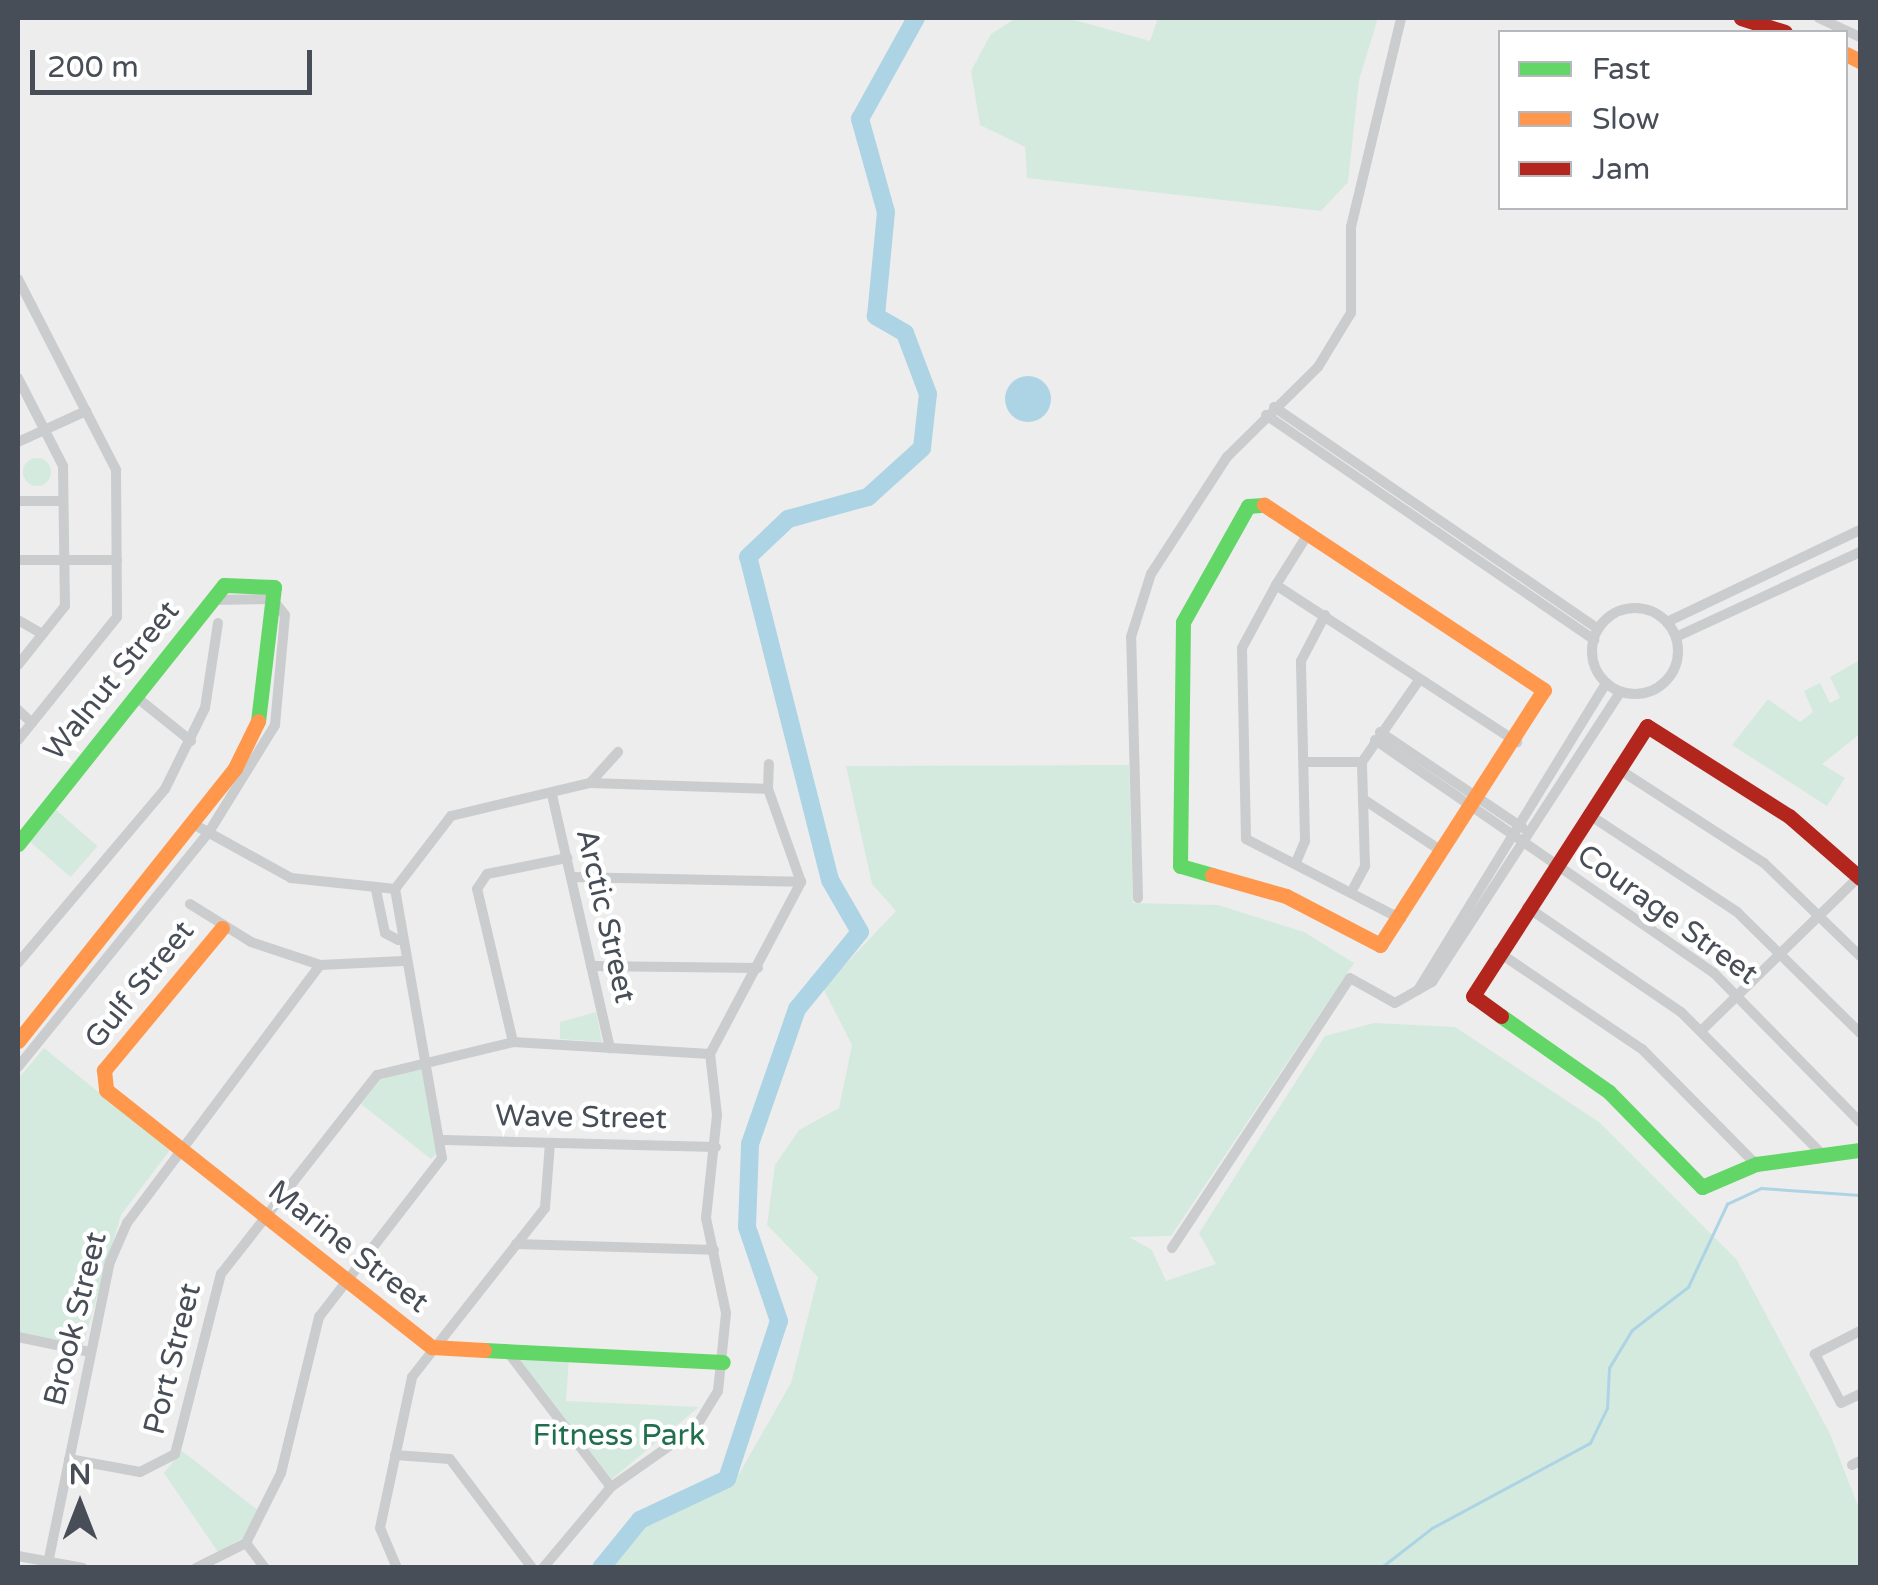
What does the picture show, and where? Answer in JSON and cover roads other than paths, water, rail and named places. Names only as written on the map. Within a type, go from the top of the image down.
[{"type":"street","points":[[1138,898],[1131,637],[1151,574],[1270,411],[1318,367],[1351,314],[1351,227],[1402,18]]},
{"type":"street","points":[[1740,18],[1779,30]]},
{"type":"street","points":[[1819,18],[1846,30]]},
{"type":"street","points":[[18,279],[116,470],[117,560],[117,617],[18,740]]},
{"type":"street","points":[[18,378],[21,391],[63,466],[65,606],[18,665]]},
{"type":"street","points":[[18,442],[86,411]]},
{"type":"street","points":[[1270,411],[1596,634],[1606,683],[1520,832]]},
{"type":"street","points":[[18,500],[64,501]]},
{"type":"street","points":[[1264,505],[1308,534],[1544,690],[1517,742],[1390,940],[1368,944],[1286,896],[1180,866],[1178,646],[1190,602],[1248,506],[1264,505]]},
{"type":"street","points":[[1596,634],[1623,610],[1667,622],[1860,530]]},
{"type":"street","points":[[1308,534],[1242,648],[1246,839],[1354,887],[1402,919]]},
{"type":"street","points":[[1676,638],[1860,552]]},
{"type":"street","points":[[1806,556],[1814,573]]},
{"type":"street","points":[[18,560],[117,560]]},
{"type":"street","points":[[1773,572],[1780,588]]},
{"type":"street","points":[[1276,584],[1517,742]]},
{"type":"street","name":"Walnut Street","points":[[18,844],[224,585],[273,593],[258,722],[202,829]]},
{"type":"street","points":[[1298,860],[1304,762],[1301,660],[1325,615]]},
{"type":"street","points":[[18,620],[42,634]]},
{"type":"street","points":[[1172,1248],[1350,978],[1394,1003],[1418,990],[1520,832],[1620,692],[1666,683],[1676,638],[1667,622]]},
{"type":"street","points":[[18,963],[165,790],[191,742],[212,682],[218,623]]},
{"type":"street","points":[[1354,887],[1365,866],[1362,762],[1420,679]]},
{"type":"street","points":[[1606,683],[1620,692]]},
{"type":"street","points":[[135,696],[191,742]]},
{"type":"street","points":[[18,710],[32,723]]},
{"type":"street","points":[[1700,1031],[1860,876],[1789,816],[1655,728],[1639,731],[1553,862],[1474,987],[1478,1004],[1609,1092],[1702,1187],[1756,1164],[1860,1150]]},
{"type":"street","name":"Courage Street","points":[[1378,736],[1520,832],[1553,862],[1740,996],[1860,1122]]},
{"type":"street","points":[[590,783],[618,752]]},
{"type":"street","points":[[1304,762],[1362,762]]},
{"type":"street","points":[[543,1568],[611,1487],[696,1427],[723,1362],[714,1250],[706,1218],[716,1147],[710,1054],[801,882],[768,789],[769,764]]},
{"type":"street","points":[[1616,768],[1764,863],[1821,914],[1860,956]]},
{"type":"street","points":[[202,829],[291,878],[376,890],[396,888],[450,816],[590,783],[768,789]]},
{"type":"street","name":"Arctic Street","points":[[552,795],[610,1048]]},
{"type":"street","points":[[1363,799],[1444,853]]},
{"type":"street","points":[[1587,813],[1782,952],[1860,1033]]},
{"type":"street","points":[[18,1041],[202,829]]},
{"type":"street","points":[[18,1067],[202,829]]},
{"type":"street","points":[[512,1042],[478,890],[487,874],[567,858]]},
{"type":"street","points":[[571,878],[801,882]]},
{"type":"street","points":[[396,888],[405,932],[398,940]]},
{"type":"street","points":[[196,1568],[246,1543],[281,1473],[311,1338],[348,1282],[442,1158],[446,1140],[398,940],[385,933],[376,890]]},
{"type":"street","points":[[190,904],[222,928],[320,965],[403,962]]},
{"type":"street","points":[[1526,907],[1700,1031],[1822,1154]]},
{"type":"street","name":"Gulf Street","points":[[102,1078],[222,928]]},
{"type":"street","points":[[1498,952],[1642,1049],[1756,1164]]},
{"type":"street","name":"Brook Street","points":[[48,1565],[90,1352],[127,1223],[320,965]]},
{"type":"street","points":[[591,966],[758,968]]},
{"type":"street","name":"Port Street","points":[[69,1459],[140,1472],[175,1454],[209,1298],[263,1215],[377,1074],[512,1042],[710,1054]]},
{"type":"street","name":"Marine Street","points":[[102,1078],[180,1149],[432,1348],[723,1362]]},
{"type":"street","name":"Wave Street","points":[[446,1140],[716,1147]]},
{"type":"street","points":[[397,1568],[380,1538],[412,1377],[545,1208],[550,1142]]},
{"type":"street","points":[[516,1244],[714,1250]]},
{"type":"street","points":[[1860,1331],[1815,1354],[1841,1403],[1860,1394]]},
{"type":"street","points":[[18,1338],[90,1352]]},
{"type":"street","points":[[507,1351],[611,1487]]},
{"type":"street","points":[[396,1455],[450,1458],[532,1568]]},
{"type":"street","points":[[246,1543],[266,1568]]},
{"type":"street","points":[[18,1556],[48,1565],[84,1568]]},
{"type":"water","points":[[1028,376],[1044,383],[1051,399],[1044,415],[1028,422],[1012,415],[1005,399],[1012,383]]},
{"type":"waterway","points":[[601,1568],[640,1520],[727,1479],[779,1321],[747,1227],[750,1144],[797,1009],[860,932],[830,880],[748,557],[788,519],[868,497],[922,448],[928,394],[905,333],[876,316],[886,212],[860,119],[916,18]]},
{"type":"waterway","points":[[1359,1568],[1383,1566],[1432,1528],[1590,1443],[1607,1408],[1609,1368],[1632,1330],[1688,1287],[1727,1204],[1761,1188],[1860,1195]]},
{"type":"park label","name":"Fitness Park","points":[[619,1436]]}]
